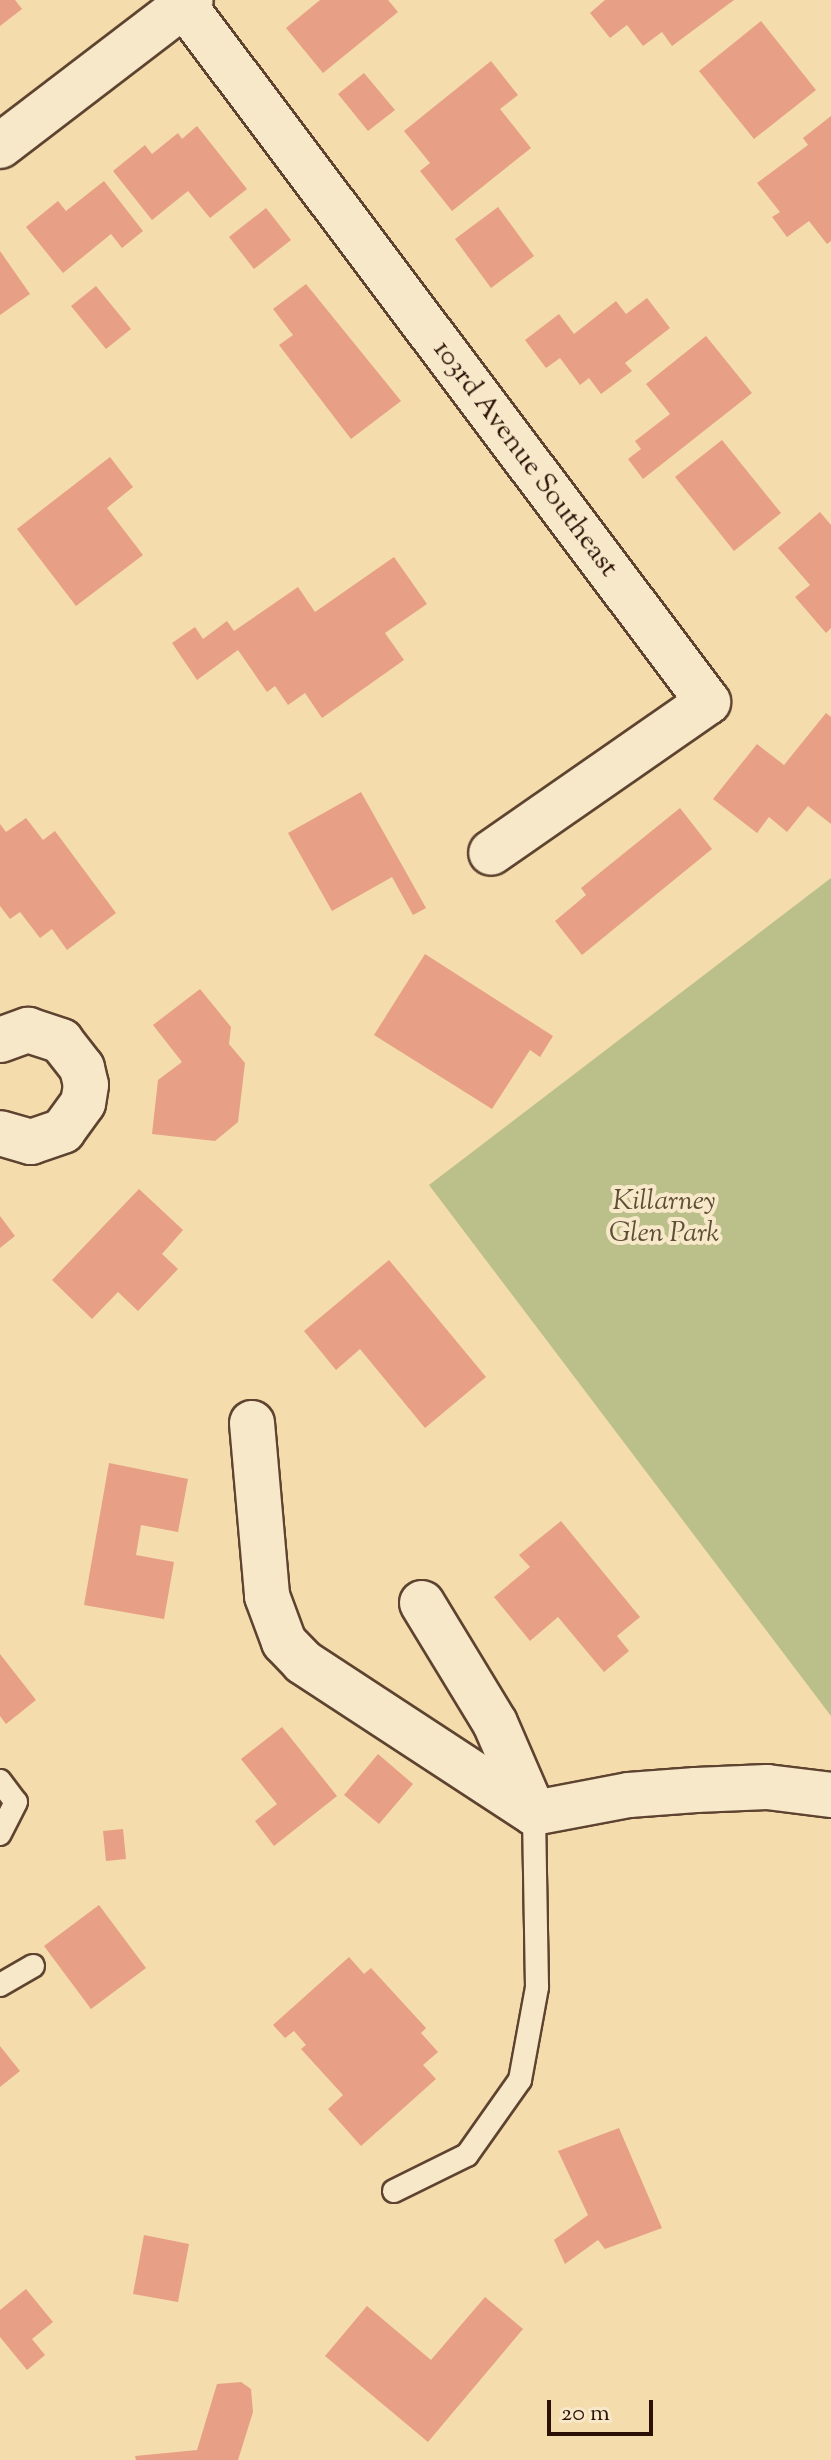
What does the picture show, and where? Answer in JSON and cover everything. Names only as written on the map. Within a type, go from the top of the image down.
[{"type":"street","points":[[0,146],[188,3]]},
{"type":"street","name":"103rd Avenue Southeast","points":[[188,3],[708,702],[491,853]]},
{"type":"street","points":[[0,1040],[28,1030],[61,1041],[78,1060],[86,1085],[83,1103],[63,1131],[31,1142],[0,1133]]},
{"type":"street","points":[[252,1423],[267,1596],[284,1642],[303,1662],[534,1813],[629,1795],[696,1790],[767,1787],[831,1795]]},
{"type":"street","points":[[422,1603],[495,1723],[534,1813]]},
{"type":"lane","points":[[0,1781],[16,1802],[0,1834]]},
{"type":"lane","points":[[394,2191],[467,2155],[520,2080],[537,1987],[534,1813]]},
{"type":"lane","points":[[0,1985],[33,1966]]},
{"type":"green space","name":"Killarney Glen Park","points":[[831,878],[831,1716],[429,1185]]},
{"type":"building","points":[[0,0],[15,0],[22,9],[0,26]]},
{"type":"building","points":[[320,0],[388,0],[398,12],[323,73],[286,28]]},
{"type":"building","points":[[605,0],[734,0],[672,46],[662,32],[643,46],[627,25],[610,38],[590,13]]},
{"type":"building","points":[[761,21],[816,90],[754,139],[699,71]]},
{"type":"building","points":[[491,61],[518,95],[500,109],[531,148],[452,211],[420,171],[430,163],[404,131]]},
{"type":"building","points":[[364,73],[395,110],[368,131],[338,94]]},
{"type":"building","points":[[831,116],[831,241],[827,244],[809,221],[787,237],[772,217],[780,212],[757,183],[808,145],[803,138]]},
{"type":"building","points":[[197,126],[247,189],[210,218],[188,191],[152,220],[113,171],[145,145],[152,154],[178,133],[182,139]]},
{"type":"building","points":[[104,181],[143,231],[122,248],[111,234],[63,273],[26,227],[58,201],[66,211]]},
{"type":"building","points":[[498,207],[534,256],[491,288],[455,239]]},
{"type":"building","points":[[266,208],[291,240],[254,269],[229,237]]},
{"type":"building","points":[[0,251],[30,294],[0,315]]},
{"type":"building","points":[[306,284],[401,401],[351,439],[279,345],[293,335],[273,309]]},
{"type":"building","points":[[96,286],[131,329],[106,349],[71,306]]},
{"type":"building","points":[[647,298],[670,328],[625,363],[632,371],[601,394],[589,378],[580,385],[560,358],[546,368],[525,340],[559,314],[574,334],[616,301],[626,314]]},
{"type":"building","points":[[706,336],[752,393],[643,479],[628,459],[641,449],[635,441],[670,414],[646,384]]},
{"type":"building","points":[[722,440],[781,513],[734,551],[675,477]]},
{"type":"building","points":[[110,457],[133,487],[107,508],[143,555],[76,606],[17,529]]},
{"type":"building","points":[[820,512],[831,525],[831,628],[826,633],[795,597],[810,585],[778,548]]},
{"type":"building","points":[[394,557],[427,604],[385,633],[404,660],[322,718],[305,693],[288,705],[275,686],[267,692],[238,650],[197,680],[172,643],[195,627],[203,639],[227,621],[234,631],[298,587],[315,612]]},
{"type":"building","points":[[826,713],[831,717],[831,824],[808,806],[787,832],[769,817],[757,833],[713,799],[757,744],[784,765]]},
{"type":"building","points":[[361,792],[426,908],[413,915],[392,877],[332,911],[288,833]]},
{"type":"building","points":[[680,808],[712,849],[582,955],[555,921],[586,895],[581,888]]},
{"type":"building","points":[[26,818],[43,840],[55,831],[116,913],[67,950],[52,929],[40,938],[20,912],[10,919],[0,906],[0,824],[6,832]]},
{"type":"building","points":[[425,954],[553,1036],[540,1057],[530,1050],[492,1109],[374,1035]]},
{"type":"building","points":[[200,989],[231,1027],[229,1044],[245,1063],[238,1122],[215,1141],[152,1134],[158,1080],[182,1062],[153,1025]]},
{"type":"building","points":[[139,1189],[183,1230],[162,1254],[178,1269],[138,1311],[118,1292],[92,1319],[52,1280]]},
{"type":"building","points":[[0,1216],[15,1236],[0,1248]]},
{"type":"building","points":[[389,1260],[486,1377],[425,1428],[360,1349],[336,1370],[304,1331]]},
{"type":"building","points":[[109,1463],[188,1479],[178,1532],[141,1525],[136,1555],[174,1562],[164,1619],[84,1605]]},
{"type":"building","points":[[561,1521],[640,1617],[617,1636],[629,1651],[604,1672],[558,1617],[530,1641],[494,1597],[530,1567],[519,1555]]},
{"type":"building","points":[[0,1654],[36,1700],[6,1724],[0,1716]]},
{"type":"building","points":[[282,1727],[337,1796],[274,1846],[255,1821],[277,1804],[241,1759]]},
{"type":"building","points":[[378,1754],[413,1784],[379,1824],[344,1795]]},
{"type":"building","points":[[123,1829],[126,1859],[106,1861],[103,1831]]},
{"type":"building","points":[[99,1905],[146,1968],[91,2009],[44,1946]]},
{"type":"building","points":[[349,1957],[364,1974],[371,1968],[426,2028],[421,2033],[438,2052],[423,2065],[436,2079],[361,2146],[328,2109],[343,2095],[301,2049],[306,2045],[294,2031],[285,2038],[273,2025]]},
{"type":"building","points":[[0,2046],[20,2071],[0,2087]]},
{"type":"building","points":[[619,2128],[662,2228],[605,2249],[598,2240],[565,2264],[554,2240],[588,2215],[558,2151]]},
{"type":"building","points":[[144,2235],[189,2244],[178,2302],[133,2294]]},
{"type":"building","points":[[26,2289],[53,2322],[32,2339],[45,2355],[27,2370],[0,2337],[0,2310]]},
{"type":"building","points":[[485,2297],[523,2329],[428,2442],[325,2356],[367,2306],[431,2360]]},
{"type":"building","points":[[241,2382],[251,2389],[253,2412],[238,2460],[136,2460],[135,2456],[197,2450],[217,2384]]}]
